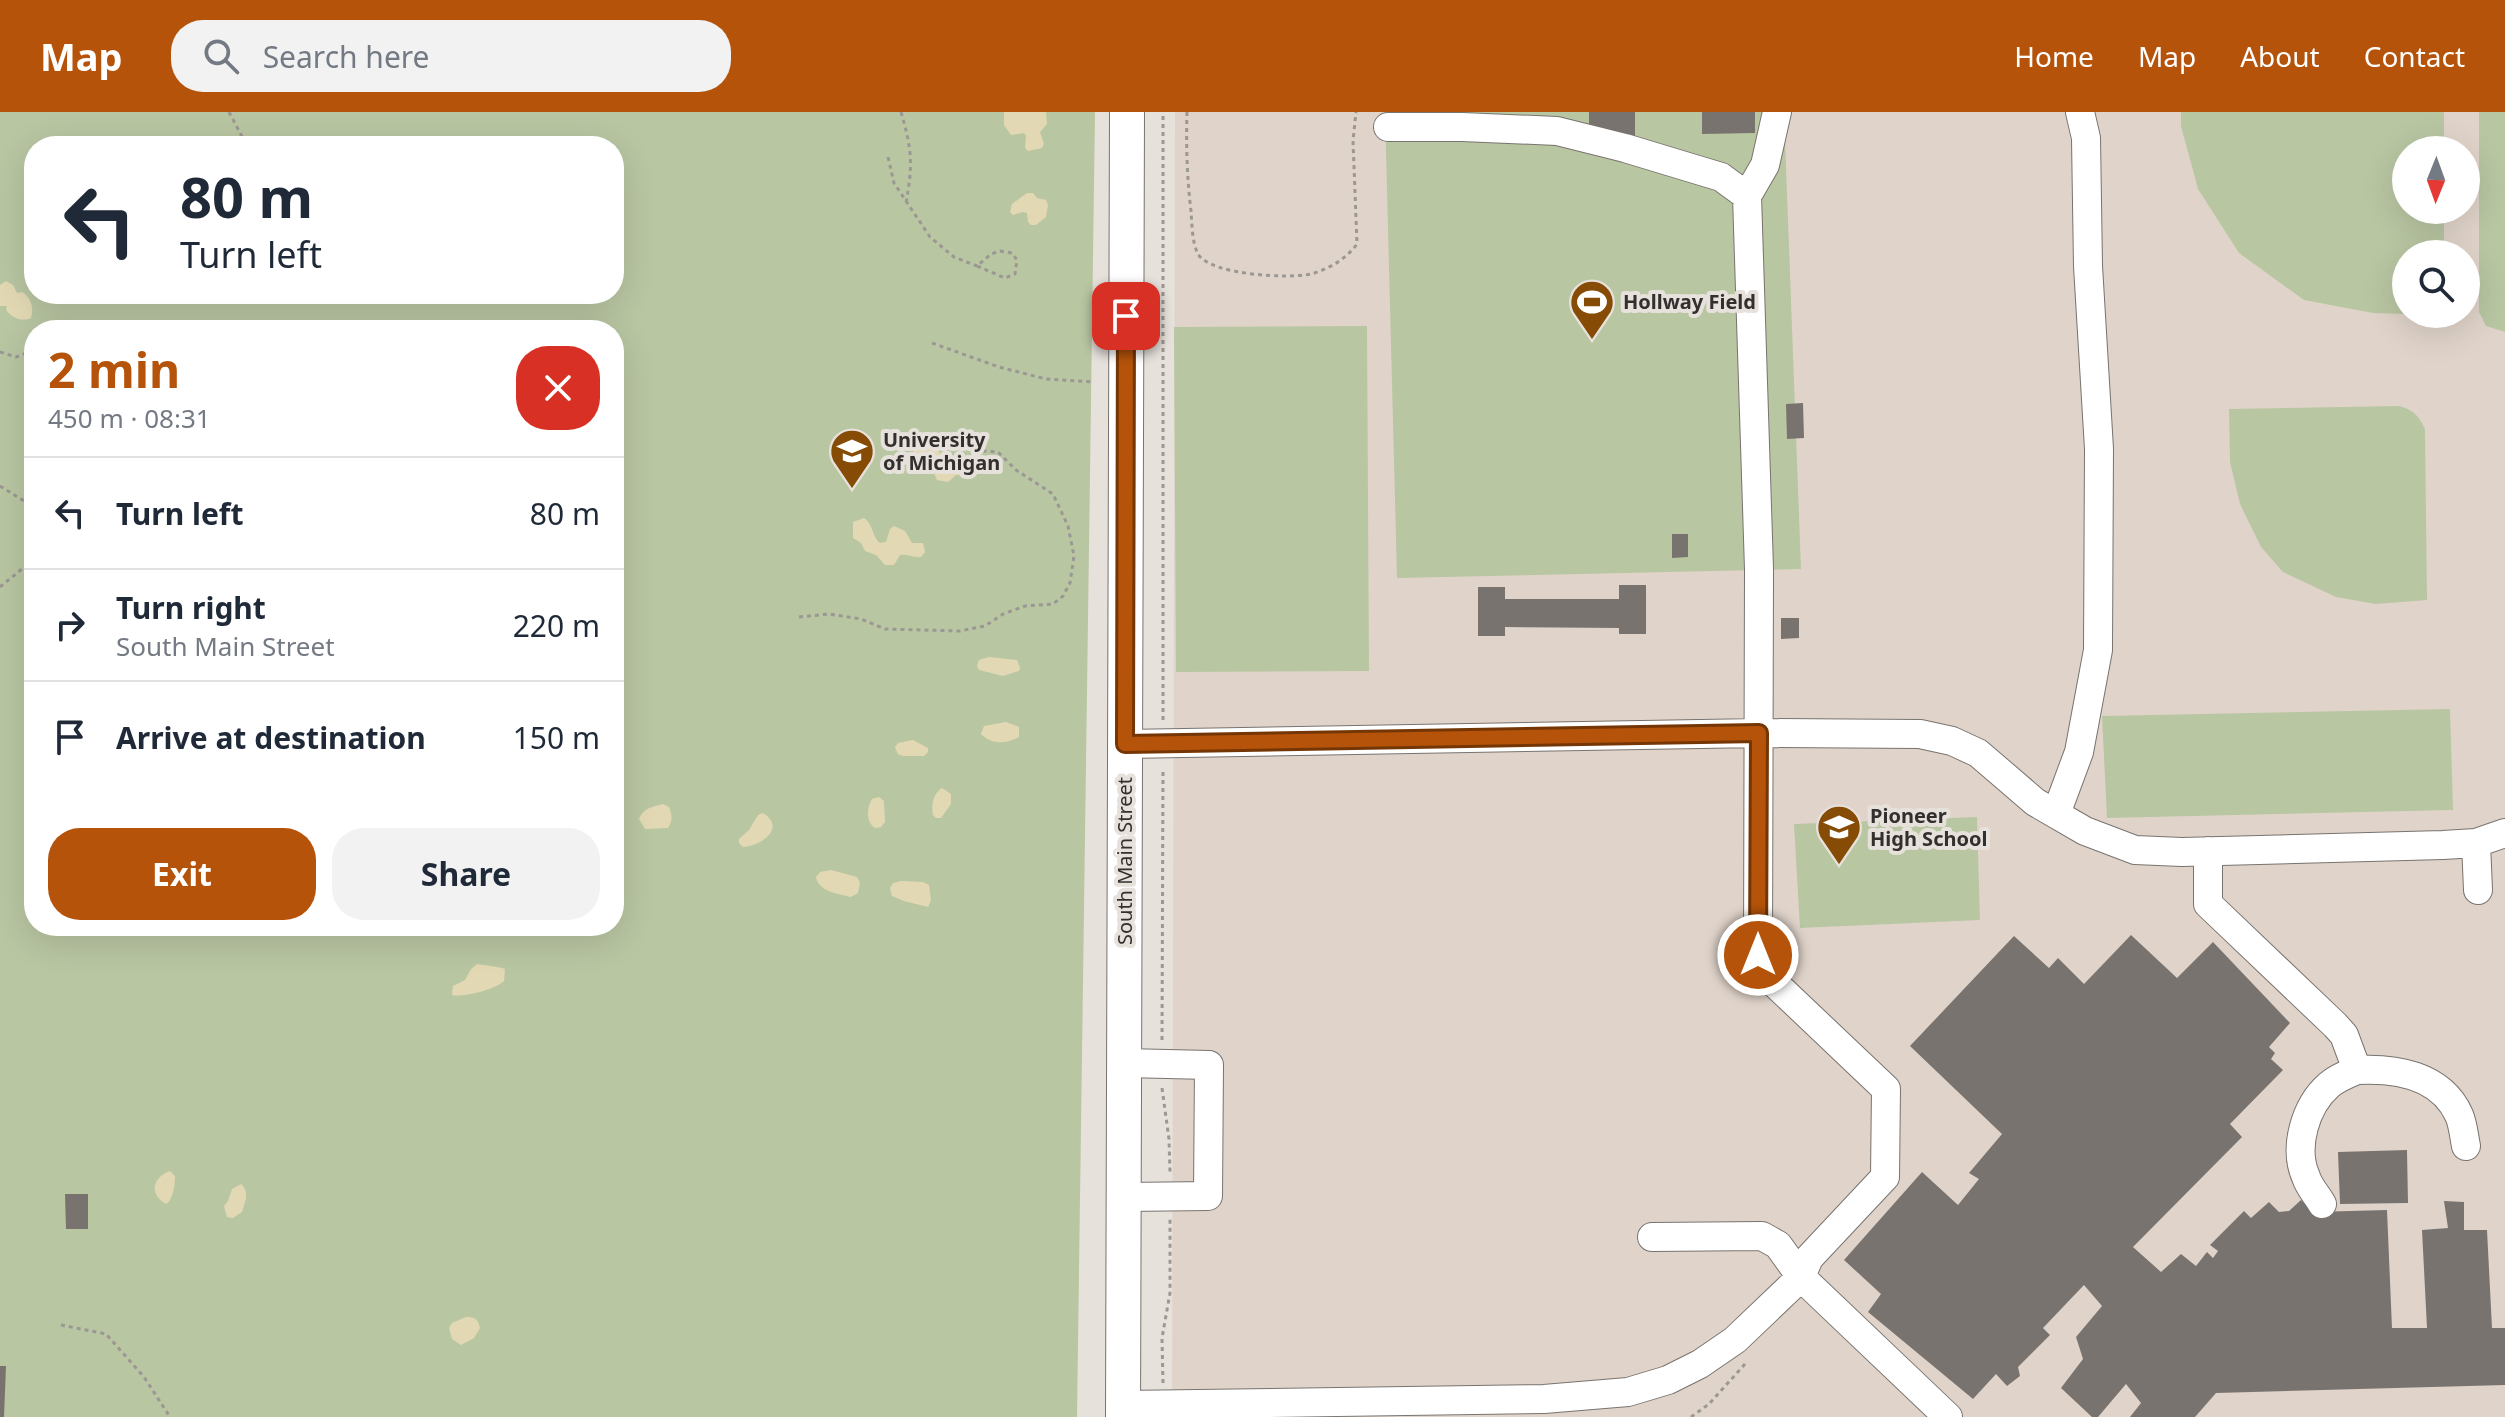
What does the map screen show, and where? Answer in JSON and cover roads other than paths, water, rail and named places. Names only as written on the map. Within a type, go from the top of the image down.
[{"type":"main road","name":"South Main Street","points":[[1124,1411],[1127,112]]},
{"type":"lane","points":[[1124,1411],[1465,1409],[1628,1392],[1668,1380],[1700,1364],[1735,1340],[1801,1277],[1809,1258],[1885,1177],[1886,1089],[1768,977],[1758,955],[1759,569],[1747,196],[1765,165],[1777,112]]},
{"type":"lane","points":[[2056,814],[2079,752],[2098,650],[2099,449],[2088,266],[2086,138],[2080,112]]},
{"type":"lane","points":[[1388,127],[1557,131],[1721,177],[1747,196]]},
{"type":"lane","points":[[1125,744],[1759,733],[1920,734],[1952,741],[1978,753],[2035,802],[2085,831],[2135,850],[2208,851],[2476,843],[2505,833]]},
{"type":"lane","points":[[2476,843],[2478,890]]},
{"type":"lane","points":[[2208,851],[2208,904],[2344,1035],[2357,1070]]},
{"type":"lane","points":[[1125,1063],[1209,1065],[1208,1196],[1125,1197]]},
{"type":"lane","points":[[2322,1204],[2306,1177],[2302,1163],[2303,1132],[2319,1095],[2330,1084],[2357,1070],[2406,1072],[2428,1082],[2458,1114],[2466,1146]]},
{"type":"lane","points":[[1652,1237],[1762,1236],[1778,1245],[1801,1277],[1948,1417]]},
{"type":"place","name":"Hollway Field","points":[[1592,341]]},
{"type":"place","name":"University of Michigan","points":[[852,490]]},
{"type":"place","name":"Pioneer High School","points":[[1839,866]]}]
